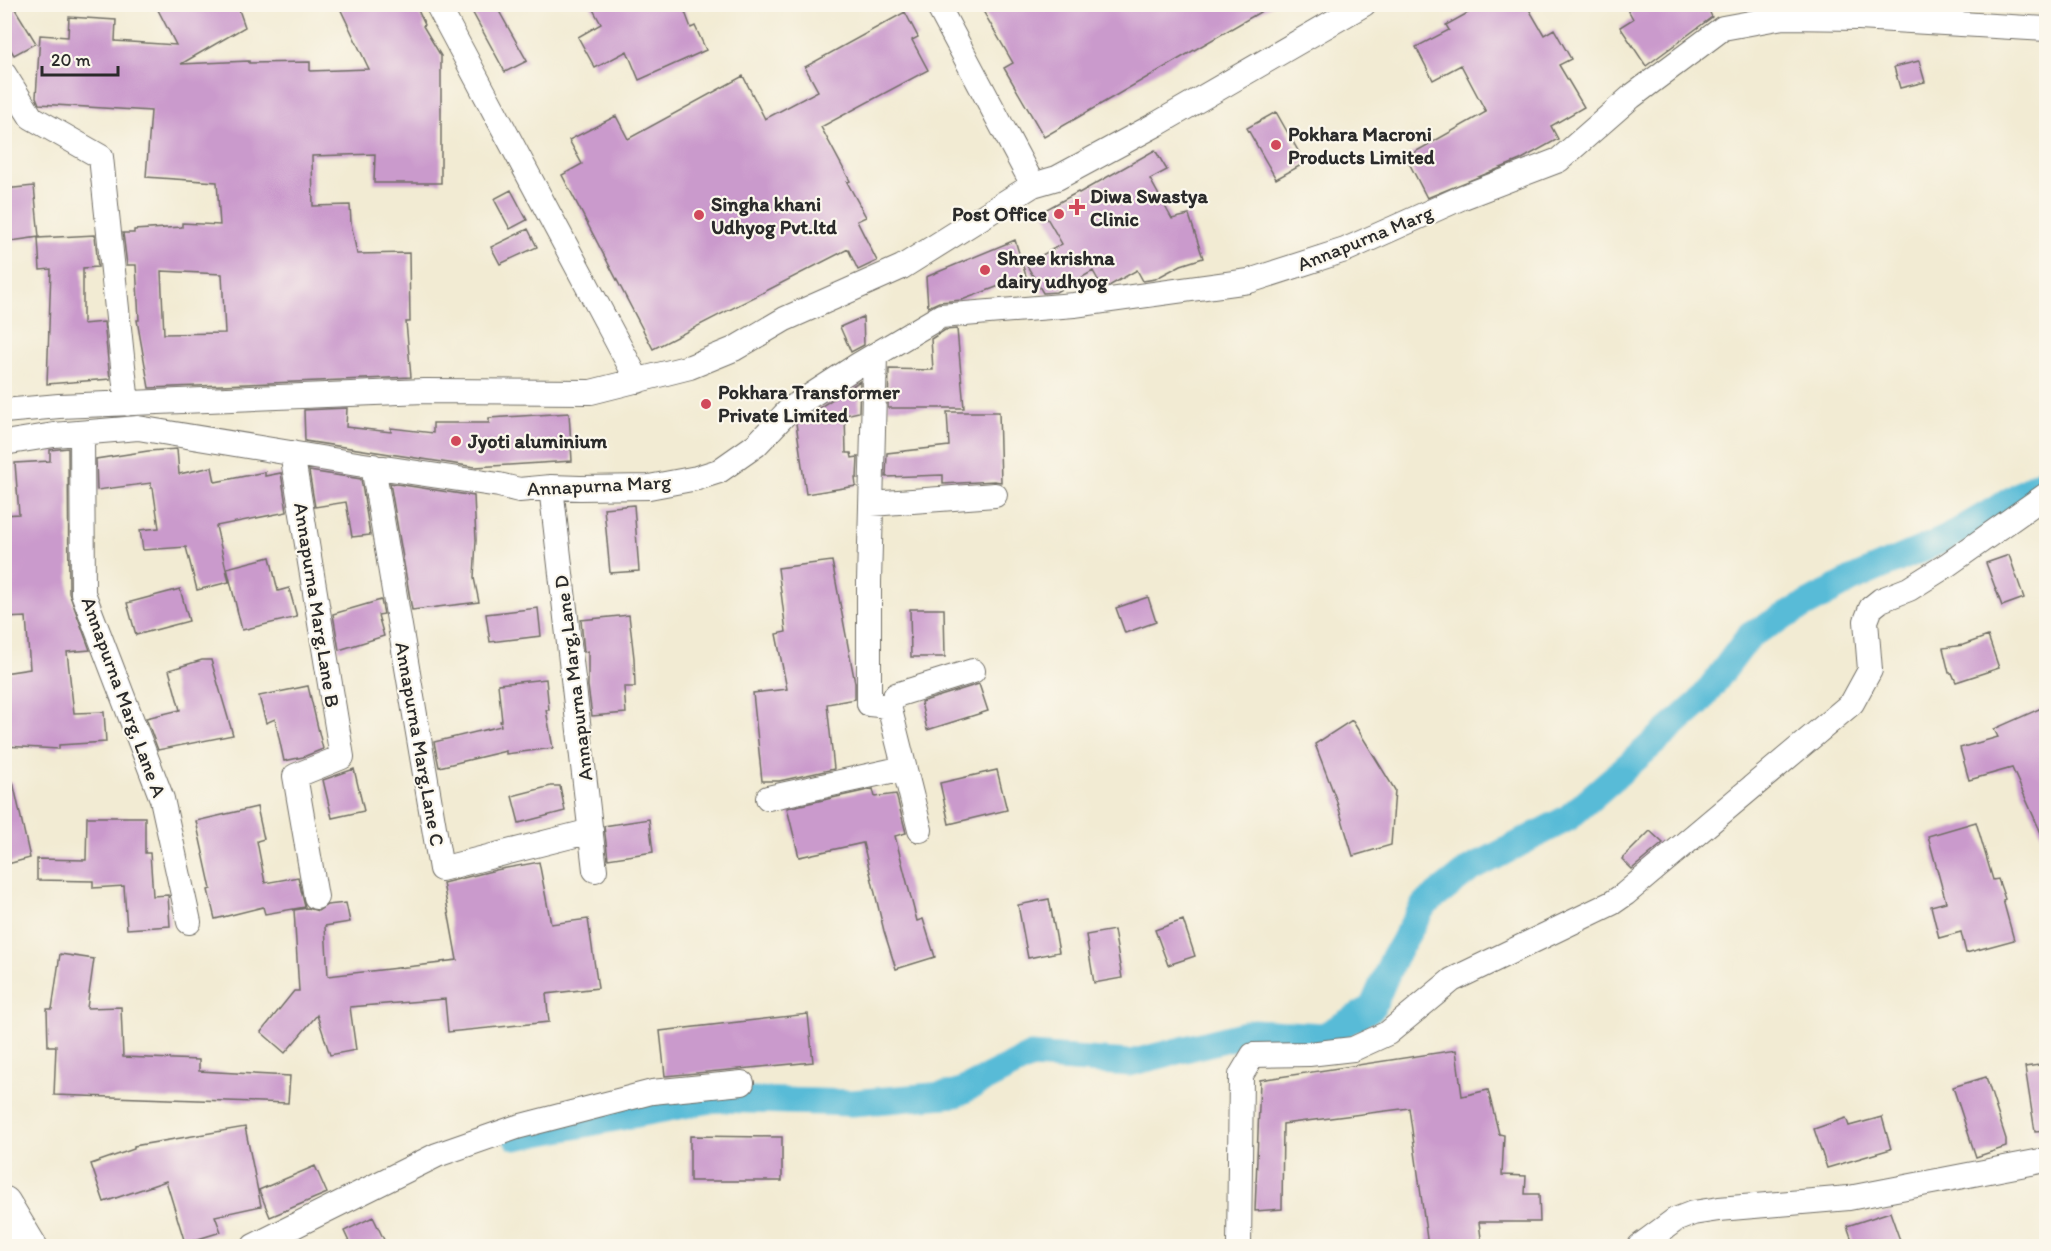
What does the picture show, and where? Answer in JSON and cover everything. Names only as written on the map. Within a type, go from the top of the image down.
[{"type":"highway","points":[[4,1203],[30,1246]]},
{"type":"street","points":[[437,4],[638,381]]},
{"type":"street","points":[[938,4],[1033,185]]},
{"type":"street","points":[[4,411],[59,406],[424,391],[591,392],[690,367],[734,349],[785,319],[902,267],[1033,185],[1057,178],[1157,124],[1364,4]]},
{"type":"street","name":"Annapurna Marg","points":[[4,443],[54,435],[138,428],[519,490],[551,487],[649,487],[697,478],[719,471],[756,445],[790,409],[941,316],[1074,305],[1249,281],[1344,250],[1463,197],[1558,160],[1631,97],[1723,28],[1783,17],[1859,18],[2046,29]]},
{"type":"street","points":[[4,74],[32,117],[100,157],[127,404]]},
{"type":"street","points":[[875,355],[869,704],[889,706]]},
{"type":"street","name":"Annapurna Marg, Lane A","points":[[82,434],[83,593],[162,799],[189,922]]},
{"type":"street","name":"Annapurna Marg,Lane B","points":[[292,453],[342,757],[295,776],[316,897]]},
{"type":"street","name":"Annapurna Marg,Lane C","points":[[373,466],[441,869],[591,831]]},
{"type":"street","name":"Annapurna Marg,Lane D","points":[[551,487],[595,870]]},
{"type":"street","points":[[871,504],[995,495]]},
{"type":"street","points":[[1239,1246],[1241,1075],[1253,1055],[1309,1054],[1353,1048],[1388,1034],[1452,980],[1612,903],[1625,894],[1852,703],[1870,670],[1866,621],[1871,608],[1881,600],[1909,588],[1947,565],[2046,495]]},
{"type":"street","points":[[920,830],[889,706],[896,694],[974,671]]},
{"type":"street","points":[[768,798],[904,768]]},
{"type":"street","points":[[254,1246],[437,1155],[517,1127],[652,1092],[742,1083]]},
{"type":"street","points":[[1640,1246],[1675,1220],[1693,1213],[1849,1198],[2046,1161]]},
{"type":"building","points":[[4,4],[12,4],[36,43],[14,55],[4,39]]},
{"type":"building","points":[[155,4],[237,4],[245,27],[181,64],[249,61],[249,63],[310,62],[310,71],[369,69],[338,4],[415,4],[425,25],[423,26],[441,56],[441,183],[374,183],[375,154],[312,156],[313,206],[350,205],[357,254],[409,253],[410,322],[406,322],[411,377],[149,388],[137,320],[139,320],[136,265],[127,265],[123,233],[134,233],[134,230],[182,227],[182,223],[220,225],[217,182],[146,177],[151,111],[39,104],[36,97],[40,35],[68,37],[69,17],[116,20],[115,41],[176,45]],"holes":[[[161,271],[222,274],[225,333],[164,334]]]},
{"type":"building","points":[[468,4],[495,4],[527,61],[505,72]]},
{"type":"building","points":[[590,4],[682,4],[691,28],[695,26],[706,50],[639,80],[627,51],[595,68],[578,37],[601,24]]},
{"type":"building","points":[[979,4],[1274,4],[1044,137],[1004,68],[1013,63]]},
{"type":"building","points":[[1484,4],[1526,4],[1544,35],[1554,29],[1571,59],[1559,65],[1584,107],[1551,126],[1558,139],[1520,160],[1427,198],[1406,157],[1486,112],[1461,65],[1433,80],[1416,47],[1449,30],[1446,25]]},
{"type":"building","points":[[1625,4],[1706,4],[1712,17],[1646,66],[1620,27],[1633,19]]},
{"type":"building","name":"Singha khani Udhyog Pvt.ltd","points":[[905,12],[918,37],[912,40],[928,70],[821,127],[866,217],[857,221],[877,261],[858,270],[848,249],[653,349],[562,175],[582,164],[569,140],[616,116],[628,139],[743,76],[765,119],[818,91],[805,67]]},
{"type":"building","points":[[1919,61],[1925,82],[1900,88],[1894,67]]},
{"type":"building","name":"Pokhara Macroni Products Limited","points":[[1276,112],[1305,163],[1276,179],[1247,128]]},
{"type":"building","points":[[1155,150],[1167,170],[1150,179],[1172,219],[1189,215],[1203,258],[1181,265],[1155,279],[1143,281],[1137,270],[1109,286],[1102,287],[1093,271],[1056,292],[1043,293],[1026,264],[1062,244],[1043,211]]},
{"type":"building","points":[[34,186],[39,237],[4,242],[4,189]]},
{"type":"building","points":[[511,190],[527,220],[510,229],[494,199]]},
{"type":"building","points":[[528,229],[537,247],[500,264],[491,247]]},
{"type":"building","points":[[95,235],[98,267],[83,268],[83,324],[104,322],[110,379],[47,384],[51,269],[40,270],[38,238]]},
{"type":"building","points":[[1015,240],[1026,276],[962,300],[939,302],[928,307],[926,277]]},
{"type":"building","points":[[863,317],[864,345],[851,352],[840,327]]},
{"type":"building","points":[[957,329],[964,408],[888,408],[889,369],[933,370],[931,339],[945,330]]},
{"type":"building","points":[[860,381],[859,412],[845,415],[846,453],[851,453],[852,458],[858,457],[856,486],[806,494],[796,423]]},
{"type":"building","points":[[347,408],[346,427],[391,432],[391,428],[433,433],[433,423],[489,423],[489,418],[569,413],[572,461],[475,467],[305,441],[304,410]]},
{"type":"building","points":[[947,412],[999,412],[1001,482],[943,484],[943,475],[886,477],[887,453],[949,446]]},
{"type":"building","points":[[68,448],[69,593],[90,650],[67,652],[74,713],[104,712],[106,742],[59,745],[59,749],[4,746],[4,673],[30,669],[26,617],[4,618],[4,515],[19,514],[15,463],[50,461],[50,450]]},
{"type":"building","points":[[177,449],[179,474],[212,467],[215,482],[265,472],[265,476],[281,473],[287,512],[216,526],[229,582],[197,590],[186,547],[143,550],[140,530],[159,528],[151,483],[97,490],[96,459]]},
{"type":"building","points":[[309,471],[361,479],[370,535],[352,537],[346,502],[315,507]]},
{"type":"building","points":[[390,483],[474,496],[476,540],[474,578],[479,602],[412,610]]},
{"type":"building","points":[[634,505],[639,571],[610,573],[604,508]]},
{"type":"building","points":[[2009,555],[2024,598],[2002,606],[1986,563]]},
{"type":"building","points":[[270,557],[278,591],[289,588],[297,617],[242,630],[227,568]]},
{"type":"building","points":[[832,561],[855,683],[855,699],[827,704],[834,769],[779,781],[762,781],[753,693],[787,689],[776,634],[786,632],[778,568]]},
{"type":"building","points":[[180,589],[189,621],[136,635],[127,603]]},
{"type":"building","points":[[1148,597],[1156,622],[1125,633],[1116,608]]},
{"type":"building","points":[[381,600],[384,614],[378,615],[384,636],[339,650],[333,614]]},
{"type":"building","points":[[538,608],[541,636],[490,642],[486,614]]},
{"type":"building","points":[[910,609],[944,609],[945,657],[911,657]]},
{"type":"building","points":[[629,615],[635,687],[624,687],[626,713],[592,716],[588,686],[588,651],[584,652],[581,620]]},
{"type":"building","points":[[1988,636],[1999,668],[1956,682],[1952,673],[1949,673],[1943,648],[1963,645]]},
{"type":"building","points":[[202,660],[211,660],[233,735],[158,750],[146,718],[180,710],[169,670]]},
{"type":"building","points":[[546,679],[549,710],[546,710],[553,748],[506,754],[506,751],[439,767],[434,742],[501,726],[498,684]]},
{"type":"building","points":[[979,684],[988,711],[927,730],[921,702]]},
{"type":"building","points":[[308,686],[323,749],[284,761],[275,719],[266,723],[259,696]]},
{"type":"building","points":[[2046,706],[2046,844],[2012,768],[1969,780],[1960,748],[1998,737],[1994,729]]},
{"type":"building","points":[[1352,720],[1395,790],[1391,845],[1353,856],[1336,799],[1315,744]]},
{"type":"building","points":[[354,769],[364,811],[332,818],[323,780]]},
{"type":"building","points":[[997,770],[1007,810],[949,824],[940,783]]},
{"type":"building","points":[[13,782],[30,858],[4,865],[4,783]]},
{"type":"building","points":[[551,786],[560,786],[565,811],[519,823],[512,796]]},
{"type":"building","points":[[873,789],[875,797],[896,794],[906,833],[895,836],[917,921],[923,919],[935,957],[896,969],[884,931],[863,843],[799,857],[787,808]]},
{"type":"building","points":[[257,807],[264,839],[257,841],[265,883],[298,877],[305,907],[265,914],[263,907],[215,919],[196,821]]},
{"type":"building","points":[[87,817],[145,817],[145,853],[150,853],[153,896],[168,895],[170,926],[127,929],[124,886],[93,888],[93,881],[37,880],[37,859],[86,860]]},
{"type":"building","points":[[649,819],[653,852],[608,859],[604,826]]},
{"type":"building","points":[[1976,822],[1993,880],[1998,879],[2005,899],[2003,900],[2014,940],[1966,953],[1961,932],[1939,938],[1931,906],[1946,902],[1928,836]]},
{"type":"building","points":[[1650,831],[1663,843],[1632,869],[1622,859]]},
{"type":"building","points":[[539,862],[551,924],[588,919],[598,988],[546,994],[549,1022],[448,1032],[445,999],[350,1007],[356,1050],[330,1055],[317,1015],[285,1053],[261,1032],[294,991],[299,991],[294,910],[308,908],[318,911],[327,905],[346,903],[350,922],[325,926],[328,976],[457,960],[443,883]]},
{"type":"building","points":[[1049,899],[1059,952],[1028,958],[1018,905]]},
{"type":"building","points":[[1183,920],[1195,956],[1168,965],[1155,930]]},
{"type":"building","points":[[1114,930],[1122,978],[1094,983],[1086,935]]},
{"type":"building","points":[[60,954],[94,959],[87,1008],[121,1007],[123,1057],[199,1060],[199,1071],[290,1076],[288,1103],[54,1095],[56,1046],[48,1046],[47,1009],[52,1009]]},
{"type":"building","points":[[808,1014],[813,1062],[665,1076],[660,1031]]},
{"type":"building","points":[[1456,1050],[1462,1096],[1488,1090],[1499,1134],[1504,1135],[1502,1175],[1526,1176],[1525,1194],[1539,1194],[1540,1222],[1479,1222],[1482,1246],[1428,1246],[1409,1108],[1283,1124],[1282,1209],[1255,1211],[1260,1080]]},
{"type":"building","points":[[2046,1064],[2046,1131],[2035,1132],[2025,1067]]},
{"type":"building","points":[[1986,1077],[2006,1139],[2006,1147],[1976,1157],[1953,1087]]},
{"type":"building","points":[[1882,1117],[1891,1149],[1827,1168],[1814,1129],[1846,1118],[1849,1126]]},
{"type":"building","points":[[245,1127],[261,1206],[215,1216],[221,1232],[185,1243],[166,1181],[104,1202],[91,1164],[134,1149],[134,1146]]},
{"type":"building","points":[[690,1136],[782,1137],[782,1181],[690,1181]]},
{"type":"building","points":[[315,1166],[327,1193],[270,1217],[259,1190]]},
{"type":"building","points":[[1890,1212],[1902,1246],[1854,1246],[1847,1226]]},
{"type":"building","points":[[373,1217],[387,1246],[351,1246],[344,1231]]},
{"type":"waterway","points":[[516,1137],[716,1099],[852,1103],[956,1094],[1031,1056],[1130,1063],[1253,1032],[1324,1036],[1372,1008],[1394,957],[1424,905],[1469,870],[1568,818],[1699,703],[1750,635],[1853,579],[1947,538],[2046,479]]},
{"type":"place","name":"Pokhara Macroni Products Limited","points":[[1276,145]]},
{"type":"place","name":"Diwa Swastya Clinic","points":[[1077,207]]},
{"type":"place","name":"Post Office","points":[[1059,214]]},
{"type":"place","name":"Singha khani Udhyog Pvt.ltd","points":[[699,215]]},
{"type":"place","name":"Shree krishna dairy udhyog","points":[[985,270]]},
{"type":"place","name":"Pokhara Transformer Private Limited","points":[[706,404]]},
{"type":"place","name":"Jyoti aluminium","points":[[456,441]]}]
